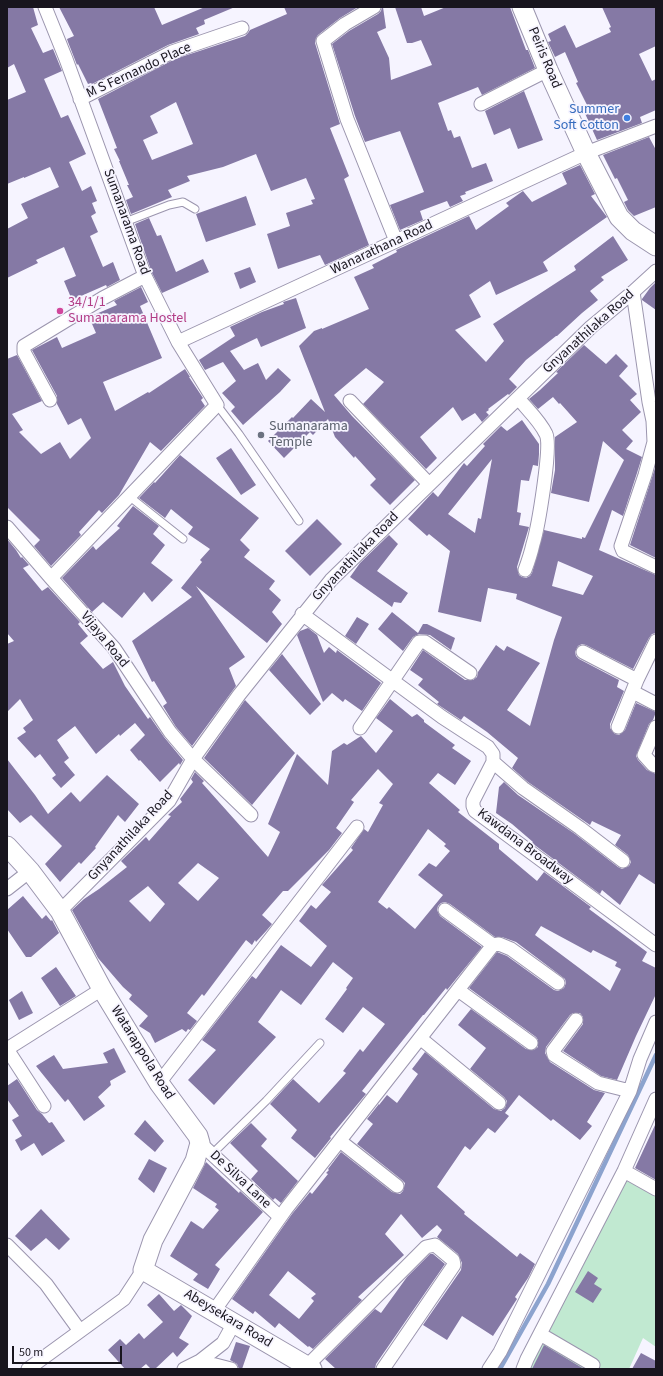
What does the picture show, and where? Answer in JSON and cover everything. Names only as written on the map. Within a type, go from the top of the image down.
[{"type":"street","name":"Sumanarama Road","points":[[45,7],[145,276],[178,342],[218,405]]},
{"type":"street","points":[[374,7],[345,24],[323,41],[347,119],[396,241]]},
{"type":"street","name":"Peiris Road","points":[[522,7],[548,70],[586,153],[619,217],[633,231],[656,246]]},
{"type":"street","name":"M S Fernando Place","points":[[80,99],[172,52],[242,28]]},
{"type":"street","points":[[481,104],[548,70]]},
{"type":"street","name":"Wanarathana Road","points":[[178,342],[586,153],[656,126]]},
{"type":"street","name":"Gnyanathilaka Road","points":[[60,911],[169,801],[193,760],[239,695],[330,580],[591,327],[656,271]]},
{"type":"street","points":[[50,400],[24,352],[24,346],[103,298],[145,276]]},
{"type":"street","points":[[633,292],[652,404],[654,442],[645,475],[621,546],[623,551],[656,567]]},
{"type":"street","points":[[518,398],[547,435],[548,439],[548,458],[534,543],[525,570]]},
{"type":"street","points":[[350,401],[429,484]]},
{"type":"street","points":[[51,578],[218,405]]},
{"type":"street","name":"Vijaya Road","points":[[7,527],[114,648],[170,732],[193,760],[252,815]]},
{"type":"street","points":[[302,614],[442,717],[488,747],[493,754],[493,762],[523,788],[580,828],[623,861]]},
{"type":"street","points":[[618,727],[656,641]]},
{"type":"street","points":[[360,728],[419,642],[425,642],[470,673]]},
{"type":"street","points":[[583,652],[635,686],[656,704]]},
{"type":"street","points":[[656,727],[644,754],[653,765],[656,766]]},
{"type":"street","name":"Kawdana Broadway","points":[[493,762],[473,801],[475,811],[656,945]]},
{"type":"street","points":[[159,1083],[357,827]]},
{"type":"street","name":"Watarappola Road","points":[[7,846],[30,871],[60,911],[102,989],[159,1083],[206,1148]]},
{"type":"street","points":[[7,889],[30,871]]},
{"type":"street","points":[[445,910],[493,945]]},
{"type":"street","points":[[214,1311],[280,1218],[493,945],[499,944],[511,950],[558,983]]},
{"type":"street","points":[[44,1106],[7,1049],[102,989]]},
{"type":"street","points":[[458,990],[531,1043]]},
{"type":"street","points":[[576,1020],[553,1051],[557,1058],[598,1083],[630,1091]]},
{"type":"street","points":[[489,1369],[500,1352],[630,1091],[640,1059],[656,1022]]},
{"type":"street","points":[[420,1038],[499,1103]]},
{"type":"street","points":[[523,1369],[526,1359],[624,1171],[656,1099]]},
{"type":"street","points":[[340,1141],[398,1186]]},
{"type":"street","points":[[28,1369],[124,1299],[143,1270],[153,1240],[195,1161],[206,1148]]},
{"type":"street","name":"De Silva Lane","points":[[206,1148],[280,1218]]},
{"type":"street","points":[[624,1171],[656,1189]]},
{"type":"street","points":[[7,1245],[46,1284],[80,1331]]},
{"type":"street","points":[[309,1368],[426,1247],[435,1245],[453,1260],[454,1266],[383,1369]]},
{"type":"street","name":"Abeysekara Road","points":[[143,1270],[309,1368]]},
{"type":"street","points":[[184,1369],[200,1361],[223,1343],[234,1324]]},
{"type":"street","points":[[540,1334],[593,1365]]},
{"type":"street","points":[[200,1361],[231,1369]]},
{"type":"lane","points":[[125,222],[169,205],[183,202],[195,209]]},
{"type":"lane","points":[[218,405],[240,434],[299,521]]},
{"type":"lane","points":[[130,497],[183,539]]},
{"type":"lane","points":[[206,1148],[266,1101],[320,1043]]},
{"type":"green space","points":[[624,1179],[656,1197],[656,1347],[643,1338],[629,1369],[526,1369]]},
{"type":"building","points":[[7,7],[33,7],[38,25],[31,28],[43,53],[53,49],[62,71],[44,79],[61,118],[68,115],[86,154],[69,162],[82,191],[91,186],[97,201],[92,203],[96,213],[91,216],[98,232],[90,236],[103,267],[113,262],[120,280],[107,287],[106,285],[72,300],[64,281],[76,276],[64,247],[36,260],[38,263],[7,278],[7,229],[28,218],[21,204],[59,187],[50,167],[7,184],[7,100],[26,92],[14,64],[7,68]]},
{"type":"building","points":[[59,7],[154,7],[162,25],[205,7],[235,7],[204,20],[205,24],[196,28],[199,34],[168,45],[92,84],[88,84],[78,64],[77,65],[68,42],[67,39],[74,36]]},
{"type":"building","points":[[284,7],[358,7],[340,18],[318,35],[315,43],[340,124],[330,128],[349,176],[344,179],[369,245],[325,265],[320,255],[278,269],[267,234],[290,226],[286,213],[313,204],[311,200],[315,199],[306,178],[271,191],[256,154],[223,167],[187,176],[190,181],[168,190],[172,197],[131,214],[126,200],[133,197],[114,149],[117,148],[98,99],[175,59],[245,36],[250,30],[287,14]],"holes":[[[176,102],[193,144],[152,160],[143,140],[158,133],[150,116]]]},
{"type":"building","points":[[382,7],[386,28],[377,32],[389,58],[391,80],[432,65],[421,40],[407,43],[395,7],[421,7],[424,16],[446,7],[510,7],[526,50],[528,50],[535,68],[482,95],[478,87],[438,103],[448,131],[451,130],[454,138],[460,136],[472,168],[486,163],[493,181],[465,192],[466,194],[460,196],[463,201],[450,207],[447,201],[420,211],[423,220],[400,230],[390,205],[424,192],[400,131],[365,142],[332,44],[349,31],[378,14]]},
{"type":"building","points":[[602,7],[656,7],[656,46],[639,54],[652,81],[656,79],[656,110],[640,117],[642,123],[597,140],[583,109],[588,107],[576,83],[578,82],[565,52],[555,57],[548,42],[551,41],[548,34],[565,25],[576,48],[611,32],[609,28],[611,27]]},
{"type":"building","points":[[524,91],[543,140],[518,149],[510,128],[494,135],[485,111]]},
{"type":"building","points":[[649,137],[656,150],[656,207],[634,216],[628,210],[624,202],[628,200],[603,155]]},
{"type":"building","points":[[580,165],[595,194],[591,196],[607,217],[543,262],[548,271],[496,295],[490,281],[469,295],[481,317],[455,330],[486,362],[504,341],[493,324],[576,270],[574,266],[613,236],[628,260],[601,277],[604,280],[590,291],[598,300],[557,336],[526,360],[509,379],[517,387],[509,395],[508,394],[488,409],[489,410],[486,412],[489,415],[482,422],[475,413],[462,421],[453,407],[420,437],[437,458],[426,469],[363,404],[384,382],[366,368],[334,395],[352,416],[415,480],[390,505],[370,485],[376,479],[335,437],[328,419],[313,435],[310,432],[284,458],[268,441],[311,399],[325,412],[299,346],[314,331],[369,309],[354,277],[374,268],[372,265],[397,252],[396,250],[469,216],[476,230],[509,206],[506,203],[523,191],[532,202],[567,184],[562,173]]},
{"type":"building","points":[[246,196],[256,225],[206,242],[196,214]]},
{"type":"building","points":[[149,218],[157,236],[161,235],[176,272],[203,259],[209,272],[162,293],[152,273],[135,224]]},
{"type":"building","points":[[250,267],[256,282],[240,289],[234,273]]},
{"type":"building","points":[[656,282],[656,310],[642,299]]},
{"type":"building","points":[[141,287],[148,302],[140,306],[162,358],[103,382],[115,411],[148,392],[149,393],[185,369],[203,398],[201,400],[205,406],[161,451],[150,442],[119,495],[102,513],[99,510],[79,532],[81,535],[51,566],[34,546],[40,540],[7,507],[7,359],[17,355],[42,401],[12,414],[23,430],[19,432],[41,454],[60,442],[70,459],[91,438],[81,418],[68,425],[57,404],[57,396],[32,350],[57,337],[62,348],[96,333],[89,317],[117,305],[114,301]]},
{"type":"building","points":[[296,298],[306,328],[261,347],[257,338],[230,351],[244,370],[258,363],[266,380],[278,368],[291,380],[280,392],[243,425],[231,411],[235,407],[222,393],[236,381],[223,362],[205,370],[199,360],[235,336],[230,327],[262,312],[284,304],[283,302]]},
{"type":"building","points":[[584,345],[606,364],[616,354],[628,366],[619,376],[637,394],[630,400],[641,412],[622,430],[633,441],[626,449],[642,457],[623,516],[612,510],[599,550],[656,575],[656,633],[652,634],[649,638],[633,669],[586,645],[582,644],[578,646],[575,652],[579,659],[619,680],[617,687],[624,691],[610,724],[610,728],[615,734],[619,735],[625,730],[636,703],[656,712],[653,720],[649,724],[636,756],[647,770],[656,774],[656,885],[639,874],[620,905],[602,890],[600,894],[532,843],[533,842],[512,824],[496,813],[499,787],[504,782],[518,795],[575,834],[622,869],[629,866],[631,862],[628,855],[615,845],[621,835],[592,821],[590,825],[528,782],[512,768],[518,758],[487,732],[464,716],[461,720],[437,704],[439,702],[418,685],[423,679],[410,670],[423,650],[465,680],[473,680],[477,677],[478,672],[496,645],[504,651],[507,646],[540,663],[507,710],[530,726],[562,617],[516,599],[517,594],[488,588],[481,622],[438,612],[450,551],[429,534],[427,536],[408,519],[433,492],[438,497],[464,463],[467,466],[485,446],[483,444],[501,426],[507,431],[522,420],[539,444],[539,454],[538,466],[533,465],[529,481],[521,480],[517,512],[521,513],[519,525],[529,527],[517,567],[519,575],[526,578],[532,573],[544,530],[582,539],[582,537],[585,538],[624,460],[603,441],[589,502],[551,493],[555,470],[555,437],[577,422],[553,397],[538,409],[529,399],[558,373],[556,372]],"holes":[[[492,459],[481,519],[478,518],[475,533],[448,514]],[[558,561],[593,576],[583,595],[552,586]]]},
{"type":"building","points":[[231,448],[256,485],[241,495],[216,458]]},
{"type":"building","points":[[180,455],[259,518],[240,540],[250,550],[244,557],[275,581],[269,589],[281,600],[272,612],[282,624],[267,643],[196,586],[245,657],[229,668],[236,686],[192,746],[176,727],[163,706],[167,703],[154,681],[152,682],[132,641],[192,597],[181,588],[202,562],[200,560],[210,549],[188,534],[193,527],[171,509],[165,518],[139,498],[154,482],[155,483]]},
{"type":"building","points":[[656,465],[656,558],[630,545]]},
{"type":"building","points":[[133,506],[159,526],[153,534],[165,545],[151,563],[173,580],[152,602],[144,592],[122,618],[103,602],[92,612],[62,578],[93,546],[96,550],[120,528],[117,526]]},
{"type":"building","points":[[317,519],[342,544],[310,576],[285,551]]},
{"type":"building","points":[[389,535],[398,544],[377,571],[408,593],[401,603],[394,602],[392,607],[350,577],[360,563]]},
{"type":"building","points":[[7,539],[21,558],[22,557],[29,565],[23,568],[42,591],[48,587],[80,622],[78,624],[88,636],[80,643],[103,669],[113,662],[125,686],[148,719],[150,717],[183,760],[180,765],[179,763],[160,782],[130,750],[145,735],[135,723],[120,736],[119,734],[96,754],[75,726],[57,740],[69,758],[64,762],[75,775],[61,788],[52,778],[56,775],[40,754],[35,758],[17,738],[26,732],[23,728],[33,720],[20,699],[7,712],[7,644],[14,641],[7,633]]},
{"type":"building","points":[[392,612],[418,633],[423,624],[427,624],[455,638],[451,650],[430,635],[419,634],[413,637],[403,651],[378,629]]},
{"type":"building","points":[[357,617],[369,624],[356,644],[345,636]]},
{"type":"building","points":[[308,628],[317,635],[324,653],[329,647],[336,653],[337,650],[381,683],[362,711],[345,699],[343,702],[332,693],[323,702],[297,635],[300,631]]},
{"type":"building","points":[[282,654],[321,704],[310,715],[269,670]]},
{"type":"building","points":[[390,699],[412,717],[417,714],[424,720],[424,722],[455,745],[452,748],[471,761],[455,785],[438,773],[429,783],[460,810],[458,812],[499,844],[499,849],[537,881],[544,872],[591,907],[589,909],[647,952],[642,961],[656,968],[656,994],[617,1080],[601,1076],[563,1051],[583,1024],[583,1017],[580,1013],[573,1013],[570,1015],[546,1047],[545,1053],[550,1062],[594,1090],[605,1093],[587,1122],[592,1126],[580,1140],[553,1119],[551,1121],[519,1095],[505,1113],[509,1116],[495,1133],[488,1128],[470,1150],[465,1146],[437,1187],[465,1212],[464,1214],[517,1257],[520,1253],[535,1264],[528,1278],[515,1297],[517,1299],[493,1336],[462,1316],[447,1340],[423,1325],[461,1270],[462,1263],[458,1254],[437,1237],[442,1230],[437,1225],[422,1238],[401,1214],[385,1234],[404,1255],[358,1297],[362,1300],[313,1349],[309,1346],[308,1347],[279,1323],[275,1328],[255,1311],[253,1314],[232,1299],[292,1214],[310,1192],[312,1194],[328,1174],[326,1173],[329,1170],[328,1169],[341,1152],[392,1192],[400,1194],[403,1191],[405,1183],[357,1144],[373,1124],[367,1119],[387,1095],[397,1103],[418,1074],[412,1069],[425,1052],[494,1109],[501,1111],[505,1108],[507,1101],[504,1097],[470,1069],[486,1048],[458,1025],[471,1009],[526,1049],[534,1050],[538,1047],[538,1040],[536,1037],[469,988],[497,952],[507,956],[554,990],[558,991],[564,988],[566,983],[565,979],[516,942],[502,937],[495,937],[450,904],[445,902],[441,903],[437,910],[440,916],[482,947],[447,990],[446,988],[423,1015],[362,1091],[366,1094],[330,1137],[331,1138],[315,1158],[291,1138],[297,1130],[270,1104],[293,1079],[319,1103],[346,1073],[343,1071],[360,1049],[363,1052],[385,1024],[363,1007],[343,1033],[325,1019],[347,989],[346,988],[353,978],[333,962],[301,1005],[281,990],[258,1022],[276,1037],[214,1105],[188,1080],[216,1050],[202,1040],[252,976],[256,979],[281,945],[311,967],[327,946],[299,921],[311,905],[316,909],[331,892],[322,885],[353,850],[351,848],[364,829],[368,832],[383,805],[379,803],[393,784],[378,769],[351,800],[354,802],[336,828],[342,833],[329,850],[288,891],[283,891],[262,915],[272,924],[256,942],[255,940],[252,945],[246,940],[204,996],[202,994],[187,1013],[197,1021],[190,1030],[188,1029],[186,1032],[182,1029],[155,1043],[150,1033],[139,1026],[148,1016],[129,999],[132,995],[123,987],[98,958],[72,910],[84,899],[127,867],[121,861],[146,837],[149,841],[171,816],[168,815],[182,802],[180,799],[193,782],[191,779],[195,772],[204,781],[202,783],[268,857],[280,832],[268,824],[297,754],[328,785],[332,751],[344,743],[347,745],[361,736],[376,753],[393,731],[376,718]],"holes":[[[428,829],[446,844],[444,846],[450,851],[436,867],[429,863],[418,875],[443,895],[415,929],[389,907],[387,909],[378,902]],[[198,863],[219,878],[198,901],[178,883]],[[148,886],[165,904],[150,922],[129,901]],[[541,926],[591,953],[593,950],[617,962],[615,966],[621,969],[610,991],[535,935]],[[288,1271],[316,1294],[311,1298],[314,1301],[299,1319],[269,1295]]]},
{"type":"building","points":[[245,700],[295,753],[252,805],[204,758]]},
{"type":"building","points":[[7,759],[48,814],[71,792],[80,802],[107,775],[139,804],[125,822],[118,815],[95,847],[96,848],[81,864],[79,862],[60,882],[45,864],[62,846],[31,815],[20,823],[7,809]]},
{"type":"building","points":[[23,896],[42,919],[46,915],[51,921],[52,920],[59,933],[31,957],[26,957],[7,929],[7,910]]},
{"type":"building","points":[[56,967],[76,996],[60,1006],[41,978]]},
{"type":"building","points":[[22,991],[33,1013],[19,1020],[9,1000]]},
{"type":"building","points":[[114,1048],[126,1072],[110,1081],[111,1085],[98,1097],[105,1106],[84,1121],[68,1099],[65,1102],[36,1066],[54,1055],[63,1069],[108,1063],[103,1053]]},
{"type":"building","points":[[17,1079],[37,1110],[49,1123],[52,1122],[65,1141],[42,1156],[34,1143],[21,1151],[15,1140],[22,1136],[12,1120],[19,1116],[7,1099],[7,1086]]},
{"type":"building","points":[[145,1120],[164,1141],[155,1152],[134,1134]]},
{"type":"building","points":[[251,1123],[267,1139],[261,1146],[298,1181],[281,1203],[275,1198],[273,1200],[251,1179],[258,1171],[230,1143]]},
{"type":"building","points":[[656,1123],[656,1180],[635,1168]]},
{"type":"building","points":[[149,1159],[167,1168],[154,1193],[138,1179]]},
{"type":"building","points":[[206,1162],[239,1193],[240,1191],[263,1212],[215,1265],[220,1269],[208,1289],[193,1280],[198,1274],[170,1256],[191,1221],[203,1229],[219,1210],[215,1207],[217,1204],[193,1188]]},
{"type":"building","points":[[41,1209],[70,1239],[59,1250],[46,1238],[31,1251],[15,1236]]},
{"type":"building","points":[[430,1254],[433,1254],[445,1264],[376,1364],[375,1369],[336,1369],[325,1359],[375,1309],[381,1313],[407,1277]]},
{"type":"building","points":[[588,1271],[598,1278],[594,1284],[602,1289],[593,1303],[575,1292]]},
{"type":"building","points":[[159,1294],[174,1311],[181,1305],[192,1316],[179,1338],[189,1344],[177,1357],[173,1352],[155,1369],[151,1369],[146,1364],[140,1369],[125,1369],[108,1350],[120,1339],[126,1345],[139,1333],[144,1339],[163,1322],[147,1305]]},
{"type":"building","points":[[236,1342],[250,1346],[242,1369],[239,1369],[237,1364],[230,1360]]},
{"type":"building","points":[[544,1345],[584,1369],[532,1369]]},
{"type":"building","points":[[641,1353],[656,1361],[656,1369],[632,1369]]},
{"type":"waterway","points":[[500,1369],[548,1284],[656,1055]]},
{"type":"place","name":"Summer Soft Cotton","points":[[627,118]]},
{"type":"place","name":"34/1/1 Sumanarama Hostel","points":[[60,311]]},
{"type":"place","name":"Sumanarama Temple","points":[[261,435]]}]
